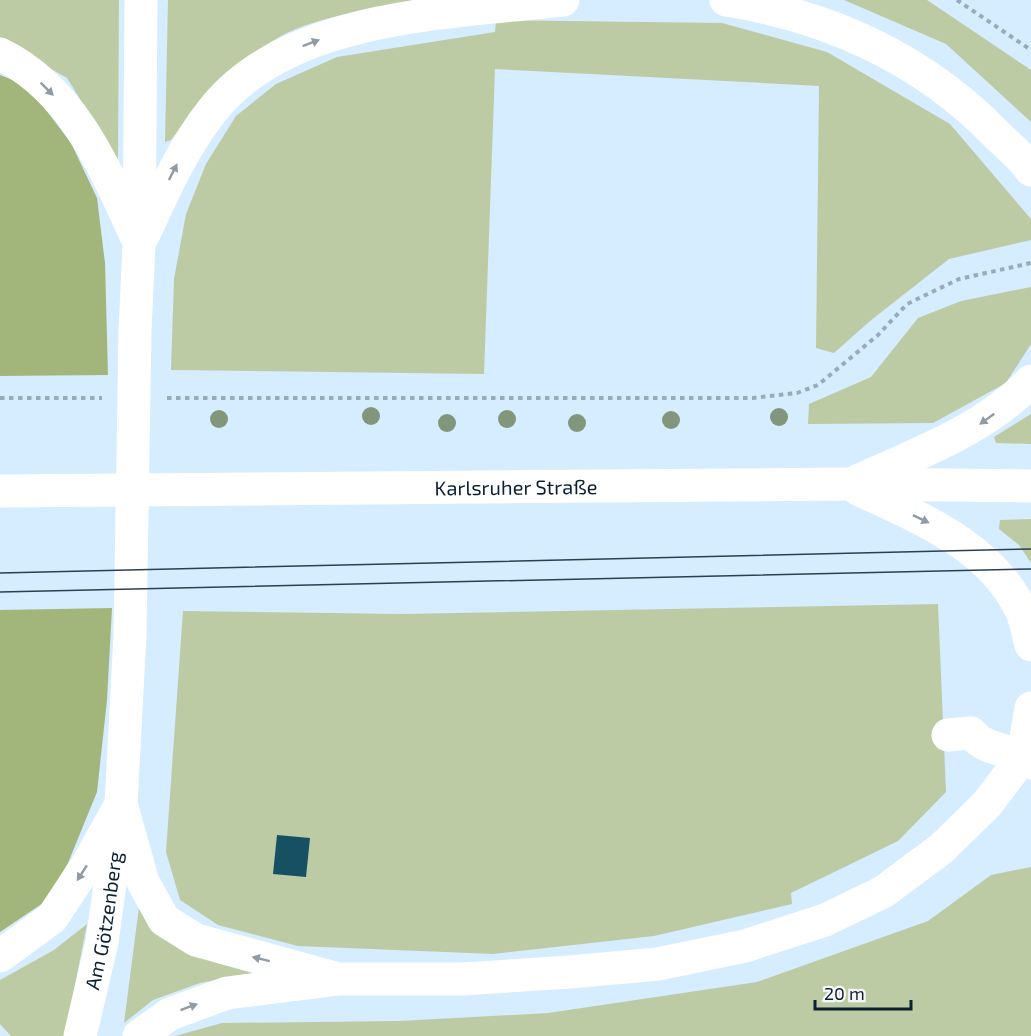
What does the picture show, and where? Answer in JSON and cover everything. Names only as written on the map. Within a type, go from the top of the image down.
[{"type":"main road","points":[[141,0],[139,244],[135,331],[130,635],[121,804],[143,882],[164,920],[205,943],[338,979]]},
{"type":"main road","points":[[139,244],[187,146],[213,108],[251,74],[278,56],[333,34],[377,22],[563,0]]},
{"type":"main road","points":[[726,0],[833,26],[908,62],[974,111],[1031,170]]},
{"type":"main road","points":[[0,54],[36,78],[69,110],[97,152],[139,244]]},
{"type":"main road","points":[[849,484],[976,426],[1015,398],[1031,381]]},
{"type":"main road","points":[[849,484],[938,527],[971,550],[993,570],[1021,610],[1031,645]]},
{"type":"main road","name":"Karlsruher Straße","points":[[0,491],[849,484],[1031,486]]},
{"type":"main road","points":[[139,1036],[170,1014],[227,993],[338,979],[463,979],[658,964],[745,946],[825,921],[883,892],[941,849],[987,804],[1028,755],[1031,708]]},
{"type":"main road","points":[[948,735],[971,733],[980,744],[1028,755]]},
{"type":"main road","points":[[0,956],[52,918],[87,865],[121,804]]},
{"type":"main road","name":"Am Götzenberg","points":[[80,1036],[102,942],[121,804]]},
{"type":"path","points":[[957,0],[1031,50]]},
{"type":"path","points":[[155,398],[753,398],[797,393],[818,385],[846,363],[907,304],[959,279],[1031,263]]},
{"type":"path","points":[[0,398],[108,398]]},
{"type":"green space","points":[[0,0],[119,0],[118,160],[67,78],[0,40]]},
{"type":"green space","points":[[168,0],[423,0],[331,17],[281,36],[234,69],[194,110],[171,140],[165,142]]},
{"type":"green space","points":[[844,0],[927,0],[1031,70],[1031,122],[946,44]]},
{"type":"green space","points":[[496,20],[722,23],[827,52],[950,124],[1031,219],[1031,240],[949,259],[870,321],[834,353],[816,348],[819,86],[495,69],[484,374],[171,370],[174,279],[186,214],[206,164],[236,116],[276,84],[337,57],[495,32]]},
{"type":"green space","points":[[0,75],[18,82],[40,102],[71,143],[97,198],[105,263],[108,375],[0,376]]},
{"type":"green space","points":[[1031,287],[1031,344],[1006,383],[933,423],[808,424],[809,404],[871,377],[918,318],[961,301]]},
{"type":"green space","points":[[1031,414],[1031,444],[996,443],[994,437]]},
{"type":"green space","points":[[1031,519],[1031,563],[1019,545],[999,529],[1000,520]]},
{"type":"green space","points":[[938,604],[946,792],[898,841],[791,893],[792,904],[654,936],[493,954],[298,946],[218,925],[180,900],[166,852],[183,611],[402,614]]},
{"type":"green space","points":[[112,608],[107,700],[97,792],[68,863],[46,901],[0,932],[0,610]]},
{"type":"green space","points":[[1031,867],[1031,1036],[175,1036],[222,1023],[399,1021],[548,1013],[757,982],[928,921],[991,875]]},
{"type":"green space","points":[[139,907],[175,945],[213,962],[252,973],[200,983],[153,1000],[124,1023]]},
{"type":"green space","points":[[87,924],[65,1036],[11,1036],[0,1024],[0,980],[54,950]]},
{"type":"building","points":[[277,835],[310,838],[306,877],[273,874]]},
{"type":"tram line","points":[[0,573],[1031,549]]},
{"type":"tram line","points":[[0,592],[1031,569]]}]
